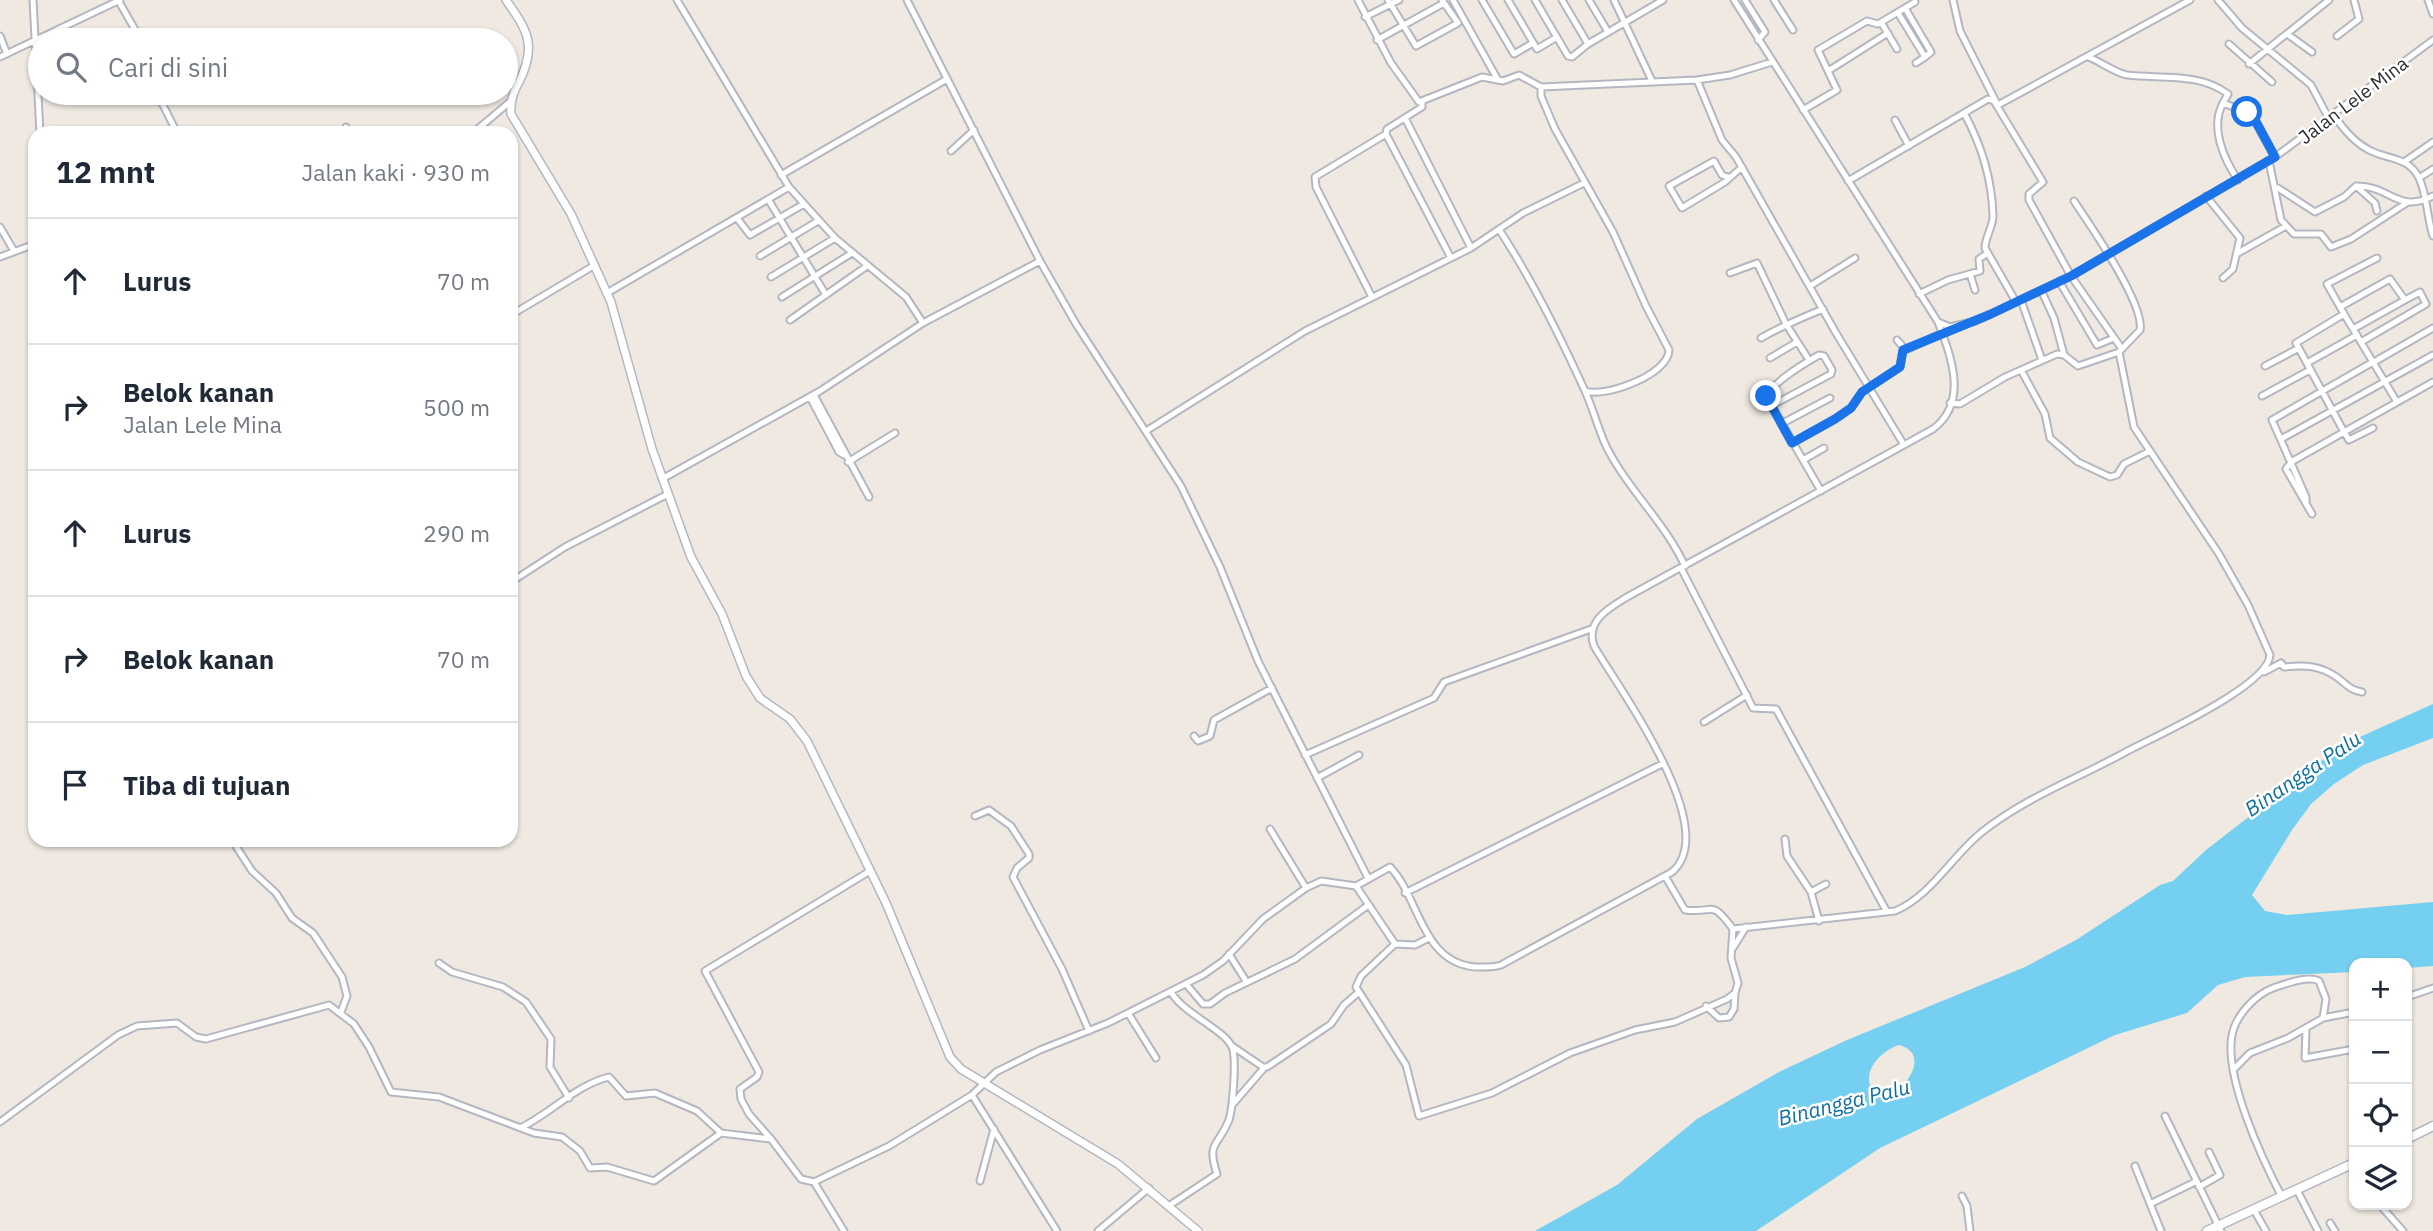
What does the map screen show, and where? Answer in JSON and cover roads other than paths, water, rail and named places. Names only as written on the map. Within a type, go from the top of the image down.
[{"type":"main road","points":[[2412,1136],[2433,1126]]},
{"type":"main road","points":[[2207,1231],[2220,1228],[2349,1167]]},
{"type":"street","points":[[33,0],[35,28]]},
{"type":"street","points":[[61,28],[119,0],[134,28]]},
{"type":"street","points":[[506,0],[526,31],[530,48],[528,64],[518,86]]},
{"type":"street","points":[[677,0],[789,187],[835,238],[906,297],[923,323]]},
{"type":"street","points":[[907,0],[1040,261],[1076,324],[1146,430],[1194,510],[1272,688],[1368,878]]},
{"type":"street","points":[[1358,0],[1377,40],[1414,99],[1422,102],[1482,77],[1497,80],[1519,75],[1541,87],[1697,80],[1730,75],[1772,62]]},
{"type":"street","points":[[1365,17],[1390,2],[1399,0]]},
{"type":"street","points":[[1453,0],[1497,80]]},
{"type":"street","points":[[1482,0],[1514,54],[1533,43]]},
{"type":"street","points":[[1508,0],[1537,49],[1557,37]]},
{"type":"street","points":[[1535,0],[1570,57],[1663,0]]},
{"type":"street","points":[[1562,0],[1588,44]]},
{"type":"street","points":[[1588,0],[1608,32]]},
{"type":"street","points":[[1305,755],[1434,698],[1444,682],[1591,629],[1611,607],[1941,423],[1950,403],[1955,372],[1938,322],[1734,0]]},
{"type":"street","points":[[1745,0],[1764,30],[1758,40]]},
{"type":"street","points":[[1773,0],[1793,30]]},
{"type":"street","points":[[1952,0],[1970,56],[2043,183],[2027,197],[2071,276],[2120,350],[2134,427],[2207,535],[2248,605],[2270,655],[2261,673]]},
{"type":"street","points":[[1997,104],[2190,0]]},
{"type":"street","points":[[2218,0],[2242,28],[2311,85],[2332,117],[2363,146],[2404,162],[2419,178],[2425,200],[2422,214],[2431,223],[2433,236]]},
{"type":"street","points":[[2249,64],[2265,48],[2329,0]]},
{"type":"street","points":[[2337,36],[2359,19],[2354,0]]},
{"type":"street","points":[[2428,0],[2433,13]]},
{"type":"street","points":[[1377,40],[1402,26],[1443,1],[1458,23],[1416,46],[1402,26],[1390,2]]},
{"type":"street","points":[[1616,1],[1626,21],[1629,37],[1652,81]]},
{"type":"street","points":[[1803,110],[1836,91],[1818,50],[1867,21],[1881,22],[1915,2]]},
{"type":"street","points":[[1905,8],[1931,52],[1916,63]]},
{"type":"street","points":[[1898,13],[1925,57]]},
{"type":"street","points":[[1881,22],[1898,48]]},
{"type":"street","points":[[1828,71],[1888,33]]},
{"type":"street","points":[[2287,34],[2312,52]]},
{"type":"street","points":[[0,36],[7,54]]},
{"type":"street","name":"Jalan Lele Mina","points":[[1903,350],[2071,276],[2238,180],[2332,117],[2433,40]]},
{"type":"street","points":[[0,57],[28,44]]},
{"type":"street","points":[[2229,44],[2272,82]]},
{"type":"street","points":[[2088,57],[2106,63],[2124,75],[2177,77],[2199,81],[2226,92],[2228,96],[2218,115],[2217,128],[2227,159],[2238,180]]},
{"type":"street","points":[[781,175],[947,79]]},
{"type":"street","points":[[1697,80],[1722,139],[1742,167],[1904,445]]},
{"type":"street","points":[[1541,87],[1544,105],[1613,232],[1669,353],[1664,362],[1633,383],[1605,393],[1585,391]]},
{"type":"street","points":[[1848,181],[1988,99],[1997,104]]},
{"type":"street","points":[[1372,297],[1314,182],[1315,177],[1386,134],[1387,129],[1422,107],[1422,102]]},
{"type":"street","points":[[2223,103],[2250,113],[2275,157]]},
{"type":"street","points":[[39,105],[40,126]]},
{"type":"street","points":[[163,105],[174,126]]},
{"type":"street","points":[[481,126],[506,105]]},
{"type":"street","points":[[512,105],[517,126]]},
{"type":"street","points":[[1964,113],[1983,152],[1993,215],[1985,241],[1987,254],[2019,301],[2042,360]]},
{"type":"street","points":[[1405,118],[1471,248]]},
{"type":"street","points":[[1895,120],[1909,146]]},
{"type":"street","points":[[518,127],[554,183],[607,293],[644,426],[668,494],[691,557],[722,614],[748,682],[760,698],[790,719],[801,732],[870,871],[950,1056],[961,1069],[1088,1144],[1149,1188],[1198,1231]]},
{"type":"street","points":[[951,151],[974,131]]},
{"type":"street","points":[[1386,134],[1451,258]]},
{"type":"street","points":[[2404,162],[2433,142]]},
{"type":"street","points":[[1728,177],[1722,175],[1714,161],[1669,186],[1682,208],[1725,182],[1742,167]]},
{"type":"street","points":[[2269,161],[2281,220],[2294,234],[2319,233],[2329,246],[2334,247],[2408,202]]},
{"type":"street","points":[[2419,178],[2433,169]]},
{"type":"street","points":[[1146,430],[1277,348],[1471,248],[1523,213],[1584,183]]},
{"type":"street","points":[[2276,186],[2283,194],[2315,212],[2356,186],[2374,186],[2396,200],[2408,202],[2433,196]]},
{"type":"street","points":[[2356,186],[2375,203],[2377,211]]},
{"type":"street","points":[[607,293],[789,187]]},
{"type":"street","points":[[2206,196],[2238,233],[2238,253],[2232,271],[2222,278]]},
{"type":"street","points":[[768,200],[826,295]]},
{"type":"street","points":[[2041,290],[2054,317],[2064,355],[2078,366],[2120,350],[2140,330],[2140,316],[2108,253],[2074,201]]},
{"type":"street","points":[[737,218],[750,235],[804,204]]},
{"type":"street","points":[[760,256],[818,221]]},
{"type":"street","points":[[2238,253],[2286,226]]},
{"type":"street","points":[[0,227],[15,251]]},
{"type":"street","points":[[1500,231],[1525,269],[1585,391],[1617,466],[1640,501],[1651,509],[1668,533],[1747,695],[1756,710],[1776,709],[1887,912]]},
{"type":"street","points":[[771,277],[835,238]]},
{"type":"street","points":[[0,257],[28,246]]},
{"type":"street","points":[[782,297],[852,253]]},
{"type":"street","points":[[1919,293],[1948,280],[1981,270],[1979,259],[1987,254]]},
{"type":"street","points":[[1810,286],[1855,258]]},
{"type":"street","points":[[2377,258],[2328,284],[2398,401]]},
{"type":"street","points":[[663,479],[812,396],[923,323],[1040,261]]},
{"type":"street","points":[[1730,273],[1757,263],[1786,324],[1809,360]]},
{"type":"street","points":[[518,311],[595,265]]},
{"type":"street","points":[[790,320],[867,266]]},
{"type":"street","points":[[1969,274],[1975,290]]},
{"type":"street","points":[[2340,307],[2390,279],[2405,300]]},
{"type":"street","points":[[2059,281],[2083,326],[2097,345],[2114,338]]},
{"type":"street","points":[[2353,329],[2420,292],[2426,304],[2361,342]]},
{"type":"street","points":[[1761,338],[1823,309]]},
{"type":"street","points":[[2344,314],[2296,343],[2349,440],[2373,428]]},
{"type":"street","points":[[1938,322],[1958,326]]},
{"type":"street","points":[[2291,462],[2272,420],[2433,328]]},
{"type":"street","points":[[2307,363],[2357,335]]},
{"type":"street","points":[[1792,443],[1851,408],[1870,386],[1903,365],[1903,350],[1896,340]]},
{"type":"street","points":[[1770,358],[1797,342]]},
{"type":"street","points":[[2266,366],[2299,348]]},
{"type":"street","points":[[1771,406],[1832,372],[1823,355],[1784,375],[1780,384],[1766,394],[1771,406],[1781,424],[1821,491]]},
{"type":"street","points":[[1950,403],[1960,404],[2042,360],[2064,355]]},
{"type":"street","points":[[2281,439],[2433,355]]},
{"type":"street","points":[[2262,396],[2310,369]]},
{"type":"street","points":[[2021,370],[2045,414],[2050,438],[2078,462],[2110,477],[2117,475],[2124,464],[2150,451]]},
{"type":"street","points":[[2312,514],[2286,468],[2291,462],[2433,382]]},
{"type":"street","points":[[812,396],[839,452],[846,458],[869,497]]},
{"type":"street","points":[[1781,424],[1830,398]]},
{"type":"street","points":[[846,458],[895,433]]},
{"type":"street","points":[[1803,460],[1824,448]]},
{"type":"street","points":[[518,577],[565,547],[668,494]]},
{"type":"street","points":[[814,1182],[889,1146],[972,1095],[996,1072],[1030,1054],[1128,1013],[1214,968],[1264,919],[1306,888],[1321,881],[1356,886],[1390,867],[1429,938],[1439,950],[1462,965],[1495,968],[1665,876],[1680,864],[1684,843],[1682,803],[1594,646],[1591,629]]},
{"type":"street","points":[[1733,929],[1887,912],[1911,902],[1980,834],[2020,805],[2164,732],[2239,691],[2261,673],[2281,663],[2284,667],[2312,665],[2337,677],[2354,691],[2362,692]]},
{"type":"street","points":[[1194,736],[1198,741],[1210,736],[1214,720],[1272,688]]},
{"type":"street","points":[[1704,722],[1747,695]]},
{"type":"street","points":[[1317,778],[1359,755]]},
{"type":"street","points":[[1405,893],[1662,764]]},
{"type":"street","points":[[975,816],[989,810],[1005,820],[1029,854],[1029,858],[1017,868],[1013,877],[1064,974],[1089,1031]]},
{"type":"street","points":[[1270,829],[1306,888]]},
{"type":"street","points":[[1785,839],[1787,856],[1811,892],[1819,921]]},
{"type":"street","points":[[237,847],[252,871],[276,893],[296,922],[313,933],[342,976],[347,996],[341,1012]]},
{"type":"street","points":[[844,1231],[814,1182],[800,1177],[741,1099],[740,1089],[758,1077],[759,1072],[705,971],[870,871]]},
{"type":"street","points":[[1665,876],[1685,910],[1710,907],[1719,911],[1733,929],[1731,958],[1738,977],[1734,1009],[1729,1017],[1719,1018],[1706,1006]]},
{"type":"street","points":[[1811,892],[1826,884]]},
{"type":"street","points":[[1356,886],[1395,944]]},
{"type":"street","points":[[1186,984],[1206,1006],[1246,981],[1295,959],[1367,906]]},
{"type":"street","points":[[1733,949],[1746,927]]},
{"type":"street","points":[[1429,938],[1416,945],[1395,944],[1356,982],[1358,993],[1406,1066],[1419,1116],[1492,1093],[1570,1053],[1635,1030],[1675,1021],[1735,993]]},
{"type":"street","points":[[1229,954],[1246,981]]},
{"type":"street","points":[[439,963],[452,972],[503,986],[526,1002],[551,1039],[550,1067],[569,1098]]},
{"type":"street","points":[[2282,1197],[2267,1165],[2234,1069],[2231,1044],[2234,1028],[2250,1003],[2263,993],[2316,978],[2324,988],[2323,1018]]},
{"type":"street","points":[[2412,994],[2433,988]]},
{"type":"street","points":[[1171,992],[1179,1006],[1204,1021],[1232,1046],[1264,1068]]},
{"type":"street","points":[[1231,1106],[1264,1068],[1331,1024],[1344,1005],[1358,993]]},
{"type":"street","points":[[0,1122],[89,1054],[137,1027],[172,1021],[206,1040],[229,1031],[255,1028],[329,1005],[341,1012],[369,1047],[391,1092],[439,1097],[538,1134],[551,1133],[572,1142],[590,1168],[607,1167],[654,1181],[720,1133]]},
{"type":"street","points":[[1128,1013],[1156,1058]]},
{"type":"street","points":[[2234,1069],[2250,1053],[2306,1029],[2323,1018],[2349,1013]]},
{"type":"street","points":[[2306,1029],[2305,1058],[2349,1050]]},
{"type":"street","points":[[1170,1205],[1217,1174],[1212,1149],[1228,1121],[1231,1106],[1232,1046]]},
{"type":"street","points":[[520,1128],[540,1119],[591,1084],[609,1077],[626,1096],[655,1093],[697,1111],[720,1133],[771,1139]]},
{"type":"street","points":[[972,1095],[1057,1231]]},
{"type":"street","points":[[2165,1116],[2220,1228]]},
{"type":"street","points":[[980,1181],[994,1129]]},
{"type":"street","points":[[2150,1204],[2220,1175],[2209,1152]]},
{"type":"street","points":[[2135,1166],[2161,1231]]},
{"type":"street","points":[[1097,1231],[1149,1188]]},
{"type":"street","points":[[2297,1190],[2318,1231]]},
{"type":"street","points":[[1962,1196],[1967,1206],[1970,1231]]},
{"type":"street","points":[[2254,1210],[2266,1231]]},
{"type":"street","points":[[2384,1210],[2403,1231]]},
{"type":"street","points":[[2330,1223],[2335,1231]]},
{"type":"water","name":"Binangga Palu","points":[[2433,704],[2433,738],[2363,765],[2334,784],[2311,804],[2252,895],[2265,911],[2287,915],[2433,902],[2433,966],[2412,968],[2412,958],[2349,958],[2349,972],[2245,977],[2218,985],[2187,1013],[2115,1035],[1880,1148],[1756,1231],[1535,1231],[1617,1185],[1697,1119],[1779,1072],[1847,1040],[2025,967],[2076,940],[2160,885],[2173,881],[2206,850],[2321,761],[2362,736]],"holes":[[[1899,1045],[1914,1056],[1911,1074],[1897,1090],[1879,1097],[1872,1090],[1869,1074],[1883,1054]]]}]
